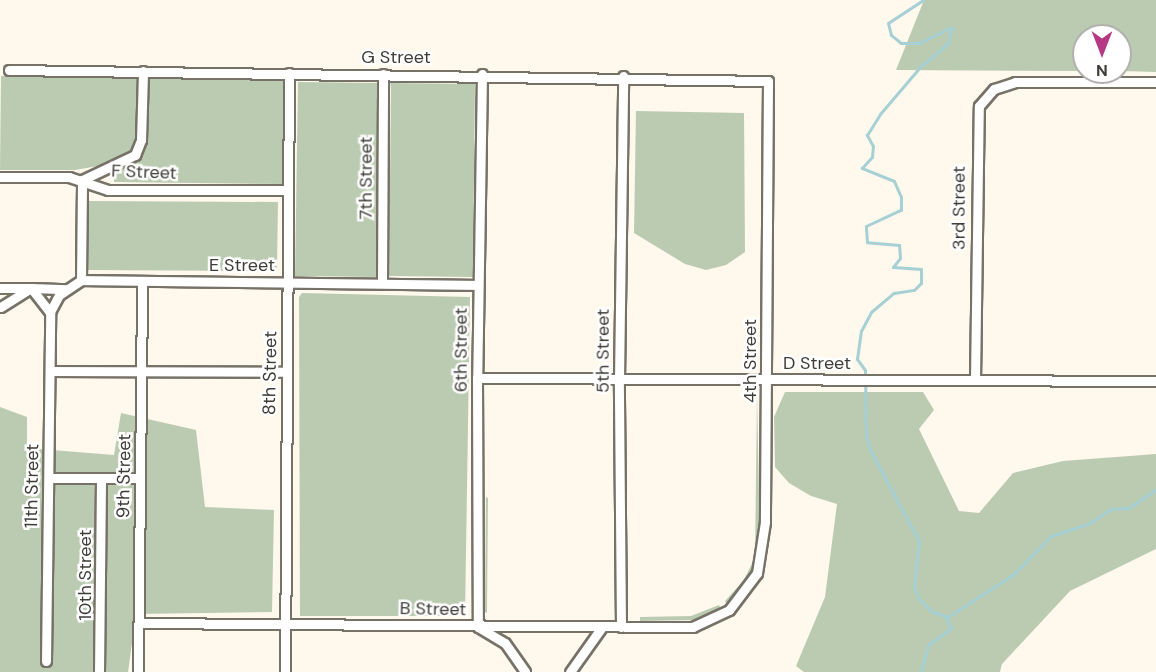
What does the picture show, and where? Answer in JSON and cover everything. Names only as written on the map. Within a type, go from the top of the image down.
[{"type":"street","name":"G Street","points":[[9,69],[289,74],[623,76],[768,81],[768,95]]},
{"type":"street","points":[[50,312],[54,301],[81,280],[82,180],[135,155],[141,140],[142,71]]},
{"type":"street","name":"8th Street","points":[[285,672],[289,74]]},
{"type":"street","name":"7th Street","points":[[382,283],[383,74]]},
{"type":"street","name":"6th Street","points":[[478,627],[477,378],[482,74]]},
{"type":"street","name":"5th Street","points":[[621,627],[619,379],[623,76]]},
{"type":"street","name":"3rd Street","points":[[975,381],[977,113],[994,89],[1015,82],[1040,80],[1156,82]]},
{"type":"street","name":"4th Street","points":[[724,613],[750,587],[762,556],[768,95]]},
{"type":"street","name":"F Street","points":[[0,177],[82,180],[108,189],[288,190]]},
{"type":"street","name":"E Street","points":[[81,280],[478,285]]},
{"type":"street","name":"9th Street","points":[[138,672],[142,281]]},
{"type":"street","points":[[0,288],[67,289]]},
{"type":"street","points":[[0,307],[31,288]]},
{"type":"street","points":[[31,288],[50,312]]},
{"type":"street","name":"11th Street","points":[[46,661],[50,478],[50,312]]},
{"type":"street","points":[[50,371],[286,372]]},
{"type":"street","name":"D Street","points":[[477,378],[1156,381]]},
{"type":"street","points":[[50,478],[140,478]]},
{"type":"street","name":"10th Street","points":[[99,672],[101,478]]},
{"type":"street","name":"B Street","points":[[139,623],[693,627],[724,613]]},
{"type":"street","points":[[478,627],[505,643],[525,672]]},
{"type":"street","points":[[570,672],[602,627]]},
{"type":"green space","points":[[924,0],[1156,0],[1156,72],[1132,71],[1132,24],[1072,24],[1072,71],[896,70]]},
{"type":"green space","points":[[1,76],[138,77],[137,140],[130,153],[104,165],[75,170],[0,170]]},
{"type":"green space","points":[[148,77],[285,78],[284,184],[114,182],[114,171],[136,162],[147,146]]},
{"type":"green space","points":[[298,82],[379,83],[376,277],[295,276]]},
{"type":"green space","points":[[391,83],[475,84],[473,277],[389,276]]},
{"type":"green space","points":[[636,111],[744,113],[745,252],[726,265],[706,270],[685,264],[634,233]]},
{"type":"green space","points":[[89,201],[278,202],[277,271],[88,270]]},
{"type":"green space","points":[[302,293],[470,297],[465,616],[300,616],[299,297]]},
{"type":"green space","points":[[785,392],[923,392],[934,410],[919,429],[959,511],[979,513],[1013,473],[1063,461],[1156,454],[1156,549],[1070,591],[1002,664],[1000,672],[804,672],[796,666],[825,597],[837,504],[811,496],[789,483],[775,467],[774,417]]},
{"type":"green space","points":[[757,396],[760,540],[752,575],[727,604],[725,601],[744,580],[755,557]]},
{"type":"green space","points":[[0,407],[27,417],[27,448],[114,455],[121,413],[196,430],[205,507],[274,510],[272,612],[136,614],[128,672],[0,672]]},
{"type":"green space","points":[[486,497],[488,498],[487,613],[485,612]]},
{"type":"green space","points":[[719,605],[721,609],[693,620],[640,621],[640,617],[691,616]]},
{"type":"waterway","points":[[921,672],[928,645],[951,628],[945,616],[931,611],[919,599],[914,587],[919,541],[870,450],[866,434],[865,370],[857,359],[861,331],[871,312],[894,293],[914,290],[921,283],[921,269],[893,267],[900,258],[899,245],[867,242],[866,226],[901,210],[901,197],[894,181],[862,168],[872,157],[873,146],[867,135],[880,114],[921,66],[948,43],[952,27],[919,43],[901,43],[891,35],[888,23],[923,0]]},
{"type":"waterway","points":[[946,618],[1014,574],[1051,536],[1088,524],[1110,509],[1129,508],[1156,489]]}]
